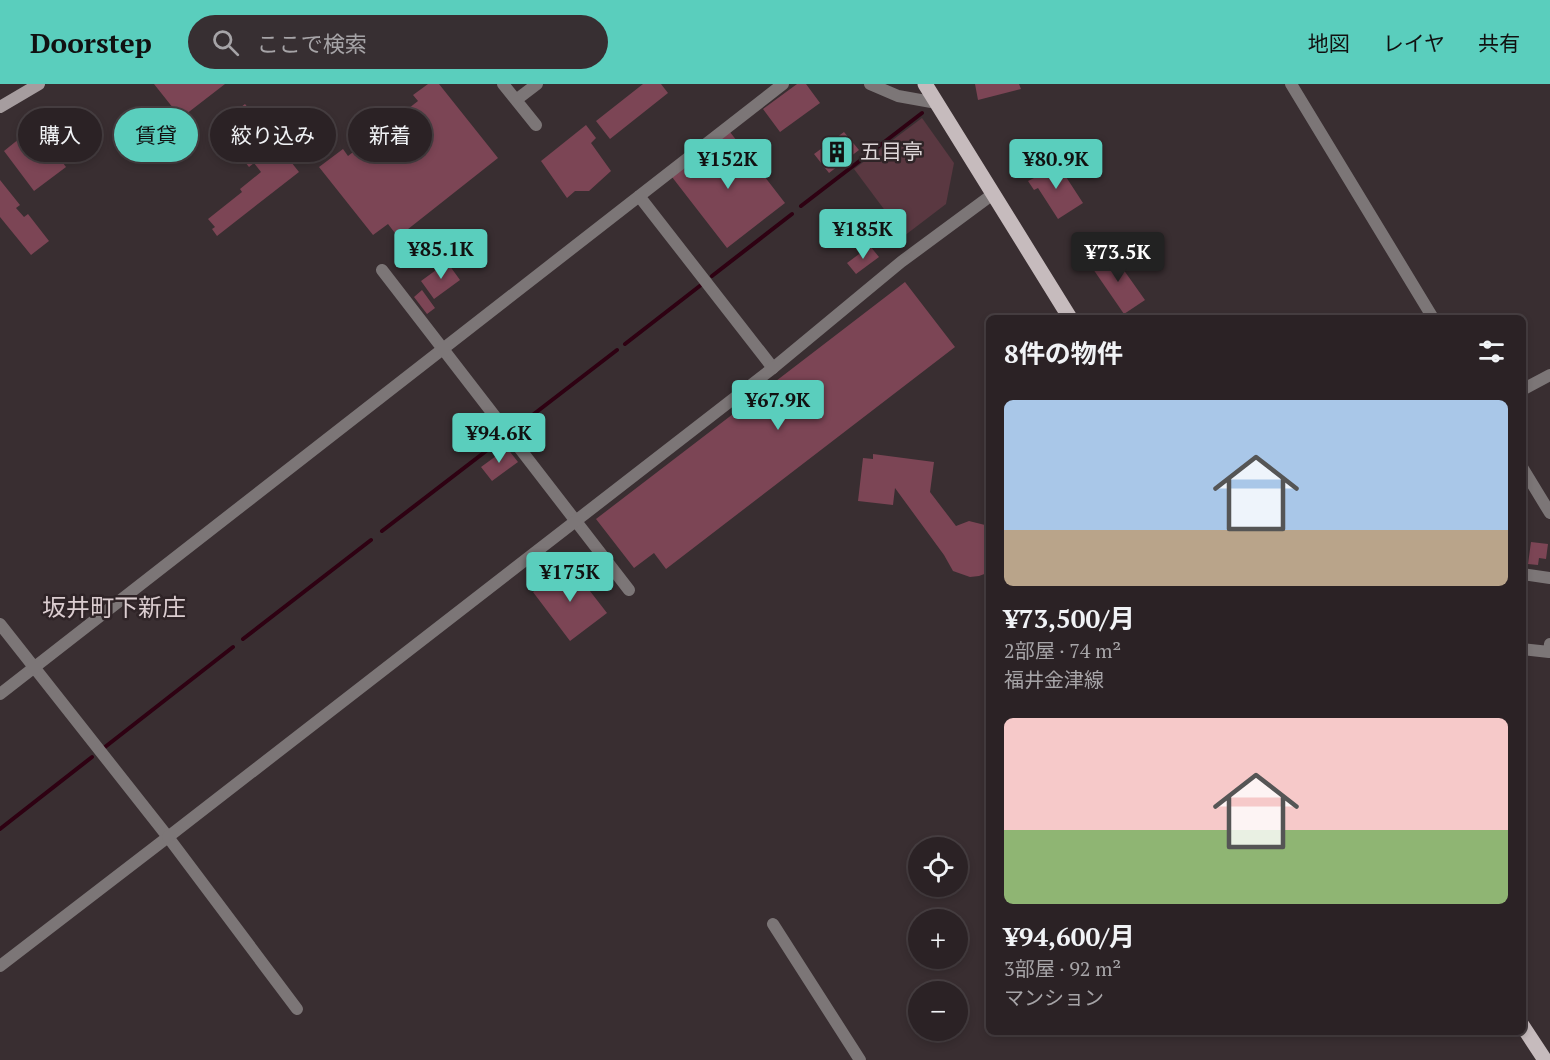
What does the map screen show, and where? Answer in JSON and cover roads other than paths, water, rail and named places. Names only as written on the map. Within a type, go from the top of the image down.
[{"type":"main road","points":[[0,107],[39,84]]},
{"type":"main road","points":[[925,84],[1068,315]]},
{"type":"main road","points":[[1526,1031],[1545,1060]]},
{"type":"street","points":[[503,84],[536,125]]},
{"type":"street","points":[[516,100],[537,84]]},
{"type":"street","points":[[0,694],[783,84]]},
{"type":"street","points":[[870,84],[898,96],[936,103]]},
{"type":"street","points":[[1291,84],[1431,315]]},
{"type":"street","points":[[0,966],[773,368],[901,262],[993,194]]},
{"type":"street","points":[[639,196],[773,368]]},
{"type":"street","points":[[382,270],[629,590]]},
{"type":"street","points":[[1526,388],[1550,375]]},
{"type":"street","points":[[1526,474],[1550,513]]},
{"type":"street","points":[[1526,575],[1550,578]]},
{"type":"street","points":[[0,624],[168,837],[297,1009]]},
{"type":"street","points":[[1526,649],[1548,652],[1550,644]]},
{"type":"street","points":[[773,924],[860,1060]]},
{"type":"waterway","points":[[801,206],[922,113]]},
{"type":"waterway","points":[[712,276],[792,214]]},
{"type":"waterway","points":[[625,344],[701,285]]},
{"type":"waterway","points":[[517,427],[617,350]]},
{"type":"waterway","points":[[382,531],[503,438]]},
{"type":"waterway","points":[[243,639],[371,540]]},
{"type":"waterway","points":[[105,747],[233,647]]},
{"type":"waterway","points":[[0,829],[92,757]]},
{"type":"place","name":"五目亭","points":[[837,152]]},
{"type":"district","name":"坂井町下新庄","points":[[114,608]]}]
